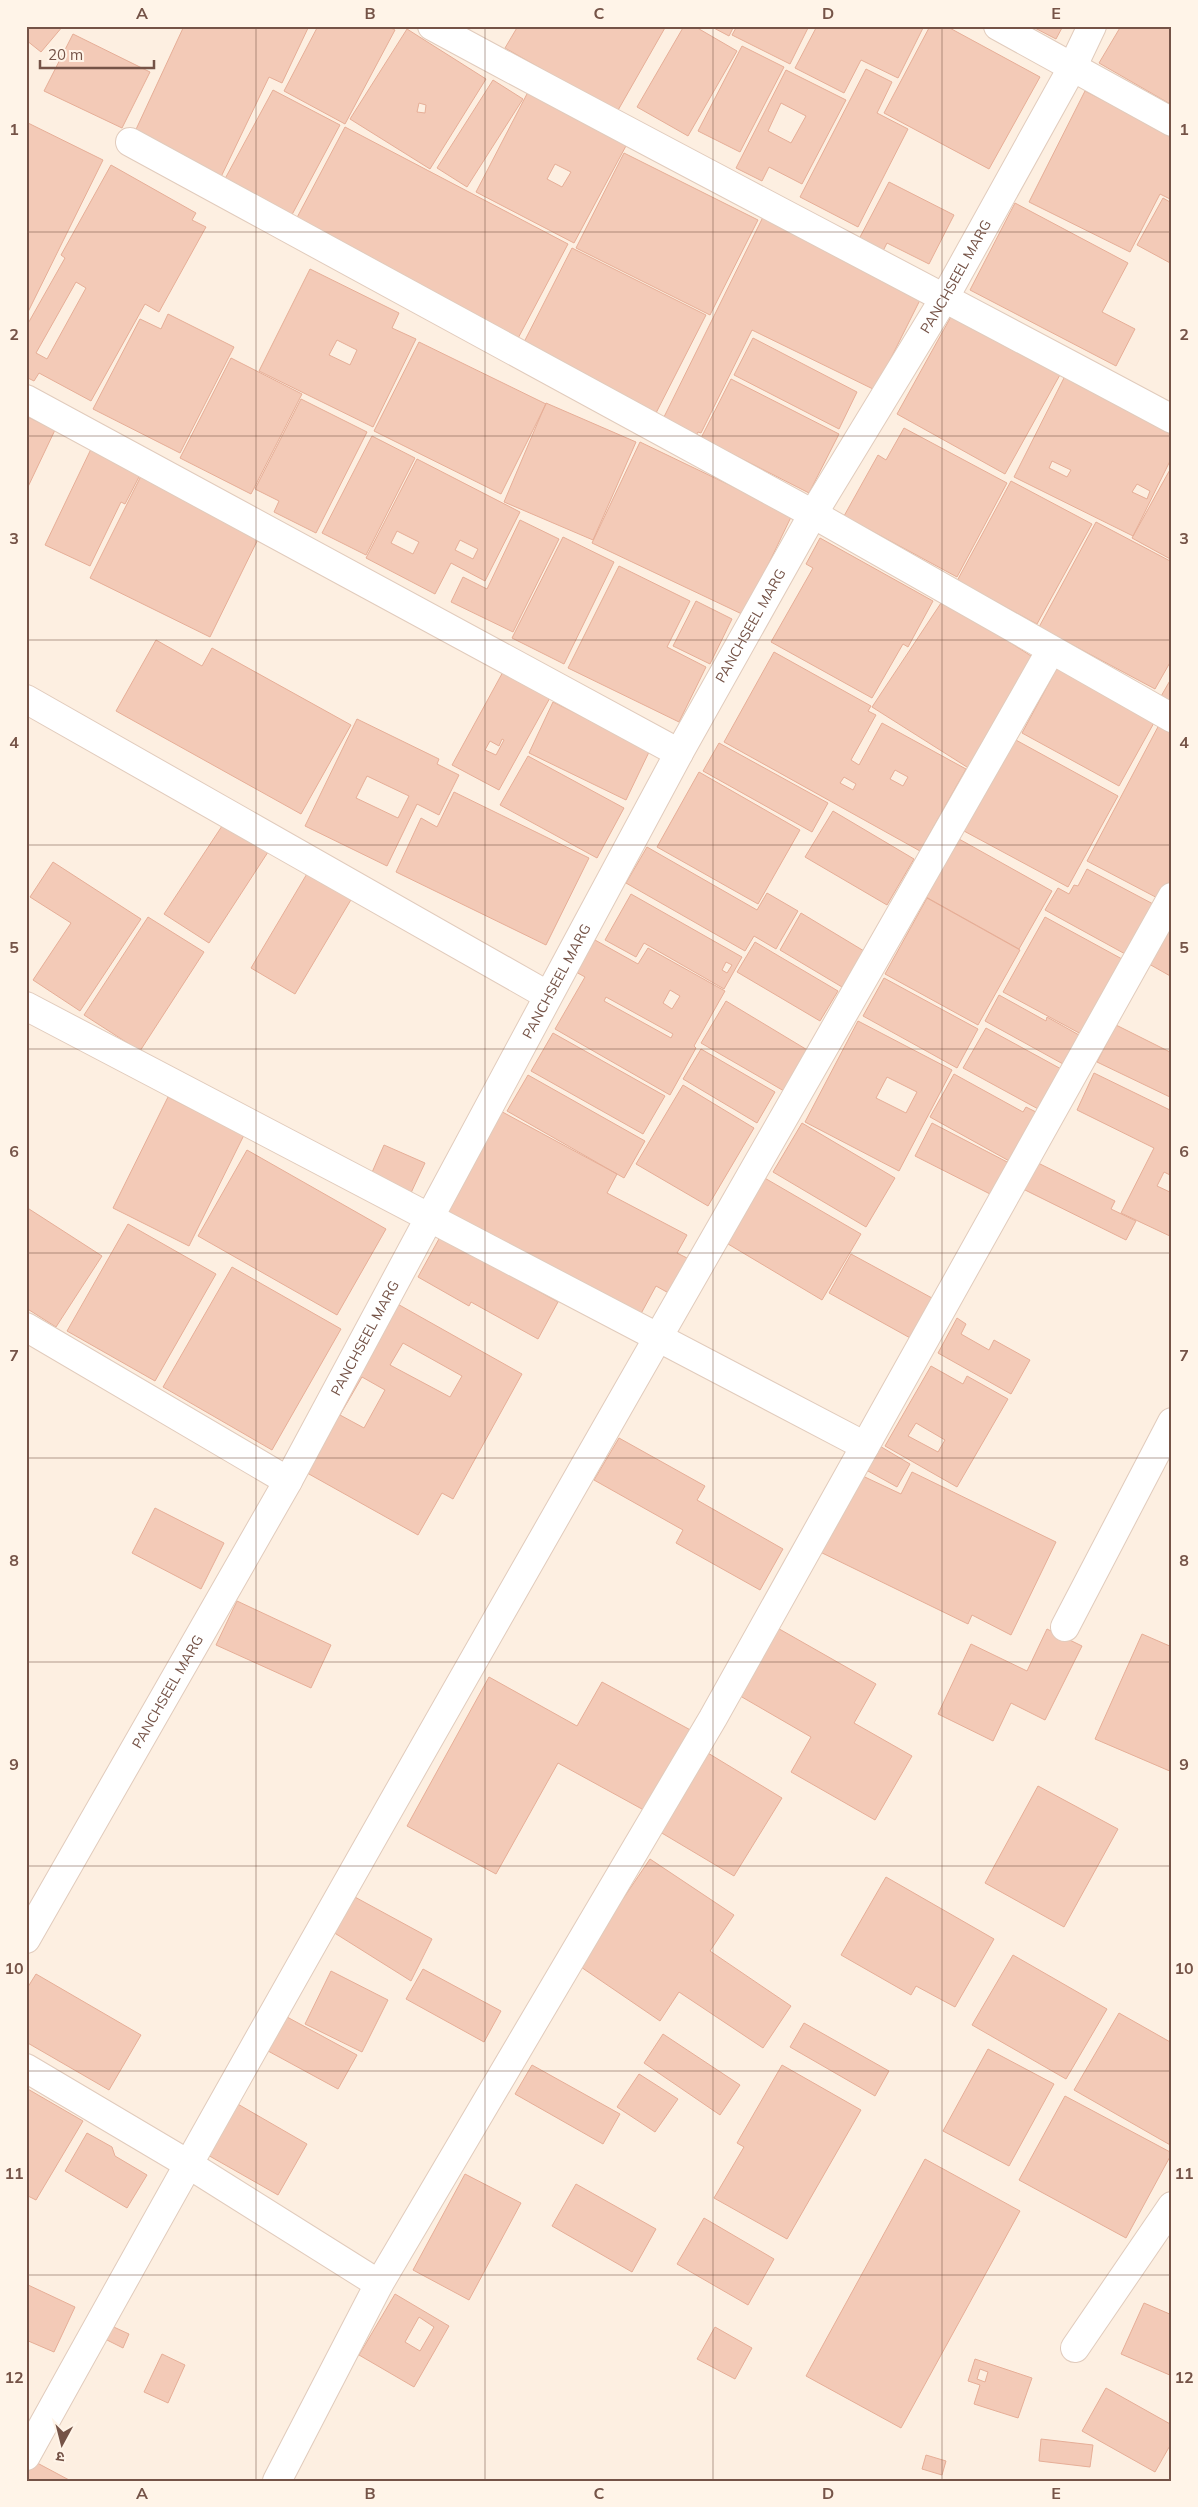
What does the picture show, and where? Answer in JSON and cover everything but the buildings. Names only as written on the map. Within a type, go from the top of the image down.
[{"type":"street","points":[[432,26],[666,153],[945,297],[1172,419]]},
{"type":"street","points":[[998,26],[1172,122]]},
{"type":"street","name":"PANCHSEEL MARG","points":[[26,1940],[288,1481],[547,995],[679,753],[813,514],[945,297],[1072,68],[1092,26]]},
{"type":"street","points":[[130,142],[813,514],[1172,718]]},
{"type":"street","points":[[26,399],[679,753]]},
{"type":"street","points":[[26,2456],[365,1850],[660,1338],[1051,650]]},
{"type":"street","points":[[26,699],[547,995]]},
{"type":"street","points":[[277,2481],[378,2284],[708,1727],[1172,897]]},
{"type":"street","points":[[26,1006],[865,1446]]},
{"type":"street","points":[[26,1327],[288,1481]]},
{"type":"street","points":[[1066,1627],[1172,1422]]},
{"type":"street","points":[[26,2068],[188,2164],[378,2284]]},
{"type":"street","points":[[1075,2348],[1172,2206]]}]
